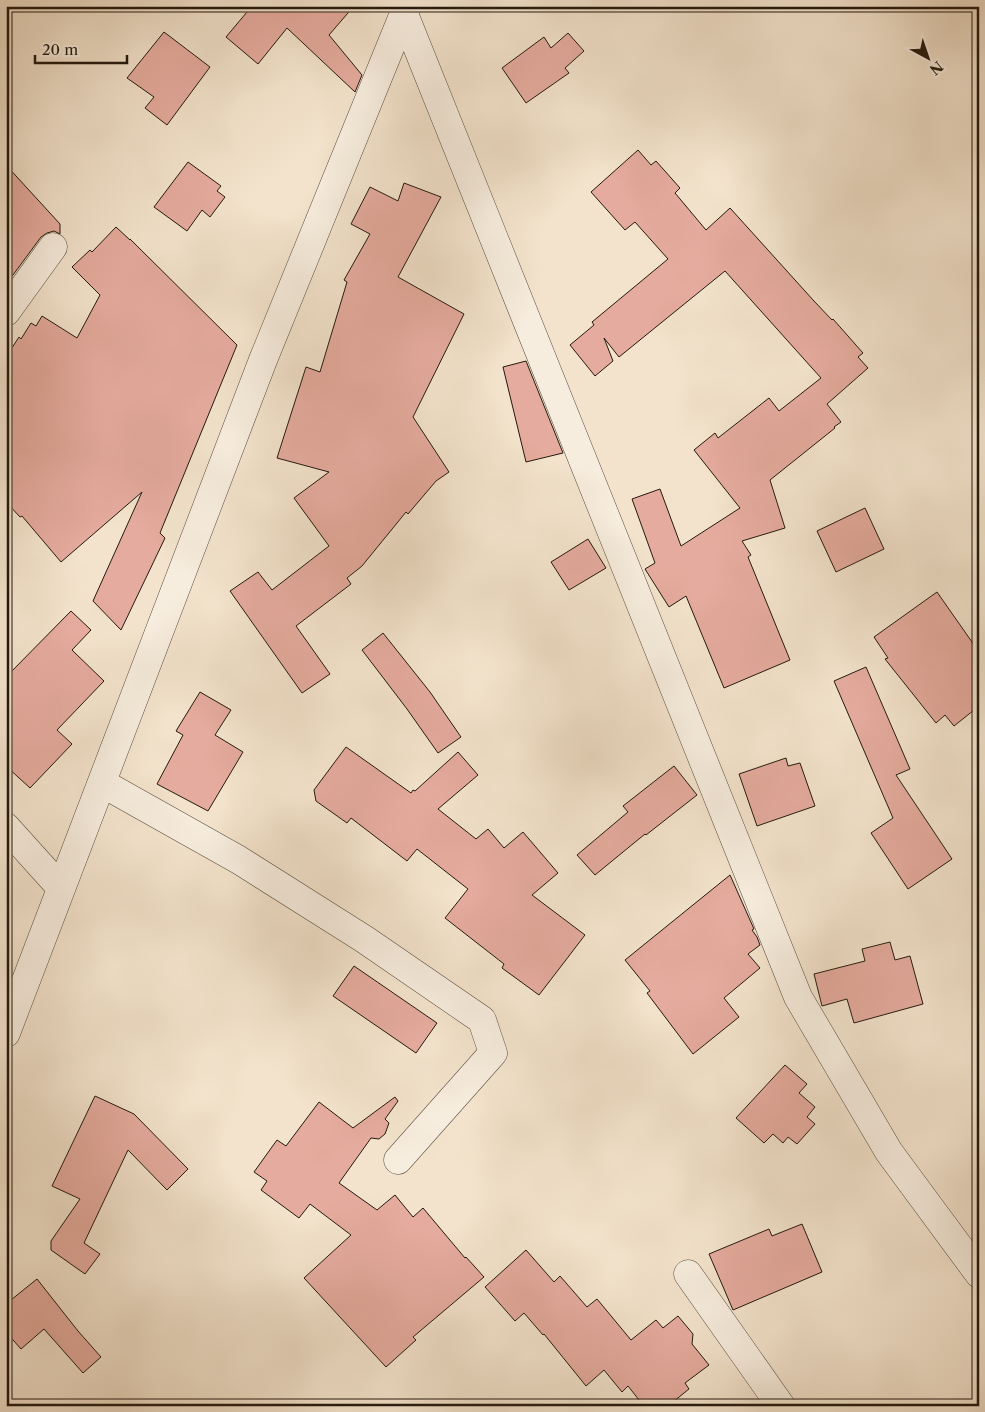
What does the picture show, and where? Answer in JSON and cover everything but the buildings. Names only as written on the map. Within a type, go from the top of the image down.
[{"type":"street","points":[[6,1033],[264,360],[405,10]]},
{"type":"street","points":[[405,10],[798,997],[890,1152],[979,1274]]},
{"type":"street","points":[[6,312],[53,246]]},
{"type":"street","points":[[102,783],[248,866],[364,939],[482,1020],[493,1052],[398,1160]]},
{"type":"street","points":[[6,828],[62,888]]},
{"type":"street","points":[[688,1274],[781,1406]]}]
